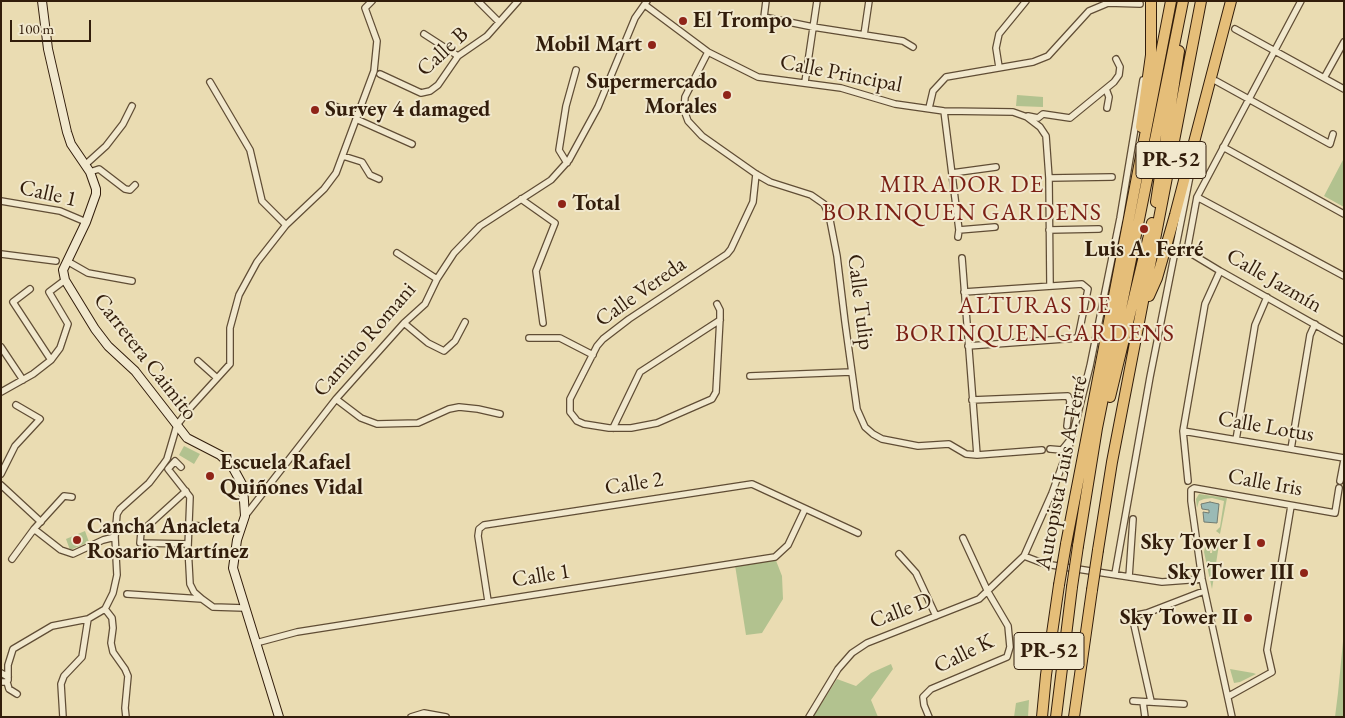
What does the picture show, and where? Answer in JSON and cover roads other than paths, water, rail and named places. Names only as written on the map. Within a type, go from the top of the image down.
[{"type":"highway","points":[[1136,184],[1140,134],[1151,55],[1151,1]]},
{"type":"highway","name":"Autopista Luis A. Ferré","points":[[1042,717],[1046,675],[1066,544],[1171,1]]},
{"type":"highway","points":[[1056,717],[1078,546],[1111,358],[1182,1]]},
{"type":"highway","points":[[1090,478],[1152,222],[1187,1]]},
{"type":"highway","name":"PR-52","points":[[1074,717],[1112,462],[1201,1]]},
{"type":"highway","points":[[1141,318],[1157,278],[1231,1]]},
{"type":"street","name":"Carretera Caimito","points":[[42,1],[48,49],[67,132],[71,144],[87,168],[96,189],[86,222],[63,270],[65,280],[95,329],[108,346],[135,371],[187,438],[220,455],[232,466],[243,486],[245,516],[237,540],[233,568],[279,717]]},
{"type":"street","points":[[5,680],[13,649],[52,626],[88,619],[105,609],[112,594],[117,575],[117,514],[120,509],[149,483],[162,466],[167,459],[178,425],[190,408],[230,364],[230,328],[239,295],[257,262],[286,225],[324,189],[336,173],[374,71],[377,41],[365,8],[372,1]]},
{"type":"street","points":[[478,1],[499,22]]},
{"type":"street","name":"Calle B","points":[[380,74],[421,93],[430,91],[438,85],[458,56],[487,36],[518,1]]},
{"type":"street","points":[[766,1],[764,17],[813,27],[904,41],[913,47]]},
{"type":"street","points":[[806,82],[817,1]]},
{"type":"street","points":[[864,35],[869,1]]},
{"type":"street","points":[[999,67],[996,48],[999,34],[1026,1]]},
{"type":"street","points":[[1301,1],[1276,52],[1197,197],[1344,276]]},
{"type":"street","points":[[929,108],[933,91],[946,77],[1033,62],[1048,56],[1089,11],[1108,3],[1129,2],[1140,4]]},
{"type":"street","name":"Calle Principal","points":[[646,3],[708,52],[758,77],[842,88],[895,104],[944,111],[1013,112],[1021,115],[1040,127],[1046,136],[1049,178]]},
{"type":"street","name":"Camino Romani","points":[[245,516],[336,399],[404,323],[424,304],[454,252],[480,226],[551,180],[566,163],[598,107],[635,18],[646,3]]},
{"type":"street","points":[[1235,29],[1344,89]]},
{"type":"street","points":[[424,34],[458,56]]},
{"type":"street","points":[[1152,36],[1146,60],[1120,218],[1090,366],[1073,436],[1052,493],[1024,556],[1045,564],[1162,582],[1202,579],[1229,696],[1232,717]]},
{"type":"street","points":[[1324,78],[1344,42]]},
{"type":"street","name":"Calle Tulip","points":[[708,52],[685,97],[684,110],[688,121],[702,136],[756,174],[770,182],[811,195],[824,204],[829,215],[837,256],[857,409],[866,427],[872,434],[882,439],[918,446],[949,444],[966,454],[977,455],[1042,450]]},
{"type":"street","points":[[1021,115],[1038,118],[1044,114],[1070,118],[1106,89],[1119,75],[1120,67],[1116,59]]},
{"type":"street","points":[[566,163],[559,150],[566,106],[576,70]]},
{"type":"street","points":[[1216,81],[1330,144],[1332,134]]},
{"type":"street","points":[[210,82],[250,150],[262,201],[286,225]]},
{"type":"street","points":[[1106,89],[1109,97],[1108,108]]},
{"type":"street","points":[[330,104],[412,144]]},
{"type":"street","points":[[87,168],[118,132],[132,106]]},
{"type":"street","points":[[944,111],[959,230],[958,237]]},
{"type":"street","points":[[1223,147],[1344,214]]},
{"type":"street","points":[[1115,574],[1150,377],[1193,164],[1192,151]]},
{"type":"street","points":[[343,156],[362,162],[370,174],[379,179]]},
{"type":"street","points":[[952,173],[996,167]]},
{"type":"street","points":[[87,168],[99,169],[125,189],[130,190],[135,184]]},
{"type":"street","name":"Calle Vereda","points":[[717,304],[720,310],[720,320],[716,392],[712,399],[657,423],[631,428],[613,428],[584,424],[577,421],[570,412],[570,399],[598,346],[606,335],[727,254],[753,202],[756,174]]},
{"type":"street","points":[[1050,286],[1049,178],[1112,177]]},
{"type":"street","name":"Calle Jazmín","points":[[1197,197],[1187,251],[1344,341]]},
{"type":"street","points":[[522,199],[555,223],[536,271],[543,323]]},
{"type":"street","name":"Calle 1","points":[[1,201],[60,211],[86,222]]},
{"type":"street","points":[[959,230],[995,227]]},
{"type":"street","points":[[1049,230],[1098,230]]},
{"type":"street","points":[[1,254],[56,261]]},
{"type":"street","points":[[397,254],[437,279]]},
{"type":"street","points":[[962,258],[977,455]]},
{"type":"street","points":[[67,261],[88,273],[132,281]]},
{"type":"street","points":[[1188,481],[1183,431],[1205,304],[1220,271]]},
{"type":"street","points":[[1,392],[23,380],[51,360],[60,348],[68,324],[49,292],[65,280]]},
{"type":"street","points":[[964,292],[1082,284],[1088,289],[1078,338],[968,346]]},
{"type":"street","points":[[30,289],[13,302],[51,360]]},
{"type":"street","points":[[1236,440],[1255,326],[1267,297]]},
{"type":"street","points":[[613,428],[640,372],[720,320]]},
{"type":"street","points":[[404,323],[428,343],[444,351],[455,341],[465,322]]},
{"type":"street","points":[[1291,449],[1310,336],[1315,324]]},
{"type":"street","points":[[529,338],[560,338],[593,355]]},
{"type":"street","points":[[1,347],[23,380]]},
{"type":"street","points":[[198,361],[218,378]]},
{"type":"street","points":[[750,376],[851,372]]},
{"type":"street","points":[[972,400],[1068,396],[1070,401],[1067,426]]},
{"type":"street","points":[[336,399],[361,418],[377,424],[418,423],[449,409],[459,407],[500,414]]},
{"type":"street","points":[[1,474],[15,446],[40,419],[16,405]]},
{"type":"street","name":"Calle Lotus","points":[[1183,431],[1344,459]]},
{"type":"street","points":[[1050,449],[1062,450],[1073,436]]},
{"type":"street","name":"Calle Iris","points":[[1202,579],[1190,492],[1194,488],[1335,513],[1344,459]]},
{"type":"street","points":[[181,467],[175,461],[168,469],[190,497],[188,544],[190,584],[194,592],[202,600],[214,607],[245,608]]},
{"type":"street","name":"Calle 2","points":[[488,602],[478,536],[479,529],[484,525],[752,484],[858,533]]},
{"type":"street","points":[[1,485],[41,522]]},
{"type":"street","points":[[186,492],[141,532],[140,543],[188,544]]},
{"type":"street","points":[[12,559],[34,528],[64,496],[72,497]]},
{"type":"street","points":[[1229,696],[1272,672],[1267,650],[1291,506]]},
{"type":"street","name":"Calle 1","points":[[256,643],[297,632],[775,557],[788,545],[804,508]]},
{"type":"street","points":[[1129,577],[1133,519]]},
{"type":"street","points":[[189,525],[212,527]]},
{"type":"street","points":[[34,528],[61,550],[70,554],[103,540],[116,537]]},
{"type":"street","points":[[963,538],[988,592]]},
{"type":"street","points":[[899,554],[916,573],[936,616]]},
{"type":"street","name":"Calle D","points":[[809,717],[838,669],[852,653],[867,643],[979,599],[1024,556]]},
{"type":"street","points":[[1151,701],[1132,616],[1147,613],[1204,591]]},
{"type":"street","name":"Calle K","points":[[928,717],[923,696],[932,689],[1007,657],[1010,647],[1008,626],[988,592]]},
{"type":"street","points":[[127,594],[202,600]]},
{"type":"street","points":[[105,609],[112,618],[111,643],[113,652],[128,676],[126,717]]},
{"type":"street","points":[[63,717],[61,684],[64,676],[82,657],[88,619]]},
{"type":"street","points":[[1,673],[9,689],[17,694]]},
{"type":"street","points":[[1133,701],[1184,704]]},
{"type":"street","points":[[1143,702],[1145,717]]},
{"type":"street","points":[[411,717],[424,713],[446,717]]},
{"type":"water","points":[[1210,502],[1219,504],[1217,523],[1204,522],[1203,512],[1209,513],[1209,510],[1202,509],[1201,504]]},
{"type":"place","name":"El Trompo","points":[[683,21]]},
{"type":"place","name":"Mobil Mart","points":[[652,45]]},
{"type":"place","name":"Supermercado Morales","points":[[727,95]]},
{"type":"place","name":"Survey 4 damaged","points":[[315,110]]},
{"type":"place","name":"Total","points":[[562,204]]},
{"type":"place","name":"Luis A. Ferré","points":[[1144,229]]},
{"type":"place","name":"Escuela Rafael Quiñones Vidal","points":[[210,476]]},
{"type":"place","name":"Cancha Anacleta Rosario Martínez","points":[[77,540]]},
{"type":"place","name":"Sky Tower I","points":[[1261,543]]},
{"type":"place","name":"Sky Tower III","points":[[1304,573]]},
{"type":"place","name":"Sky Tower II","points":[[1248,618]]},
{"type":"district","name":"MIRADOR DE BORINQUEN GARDENS","points":[[962,199]]},
{"type":"district","name":"ALTURAS DE BORINQUEN GARDENS","points":[[1035,320]]}]
